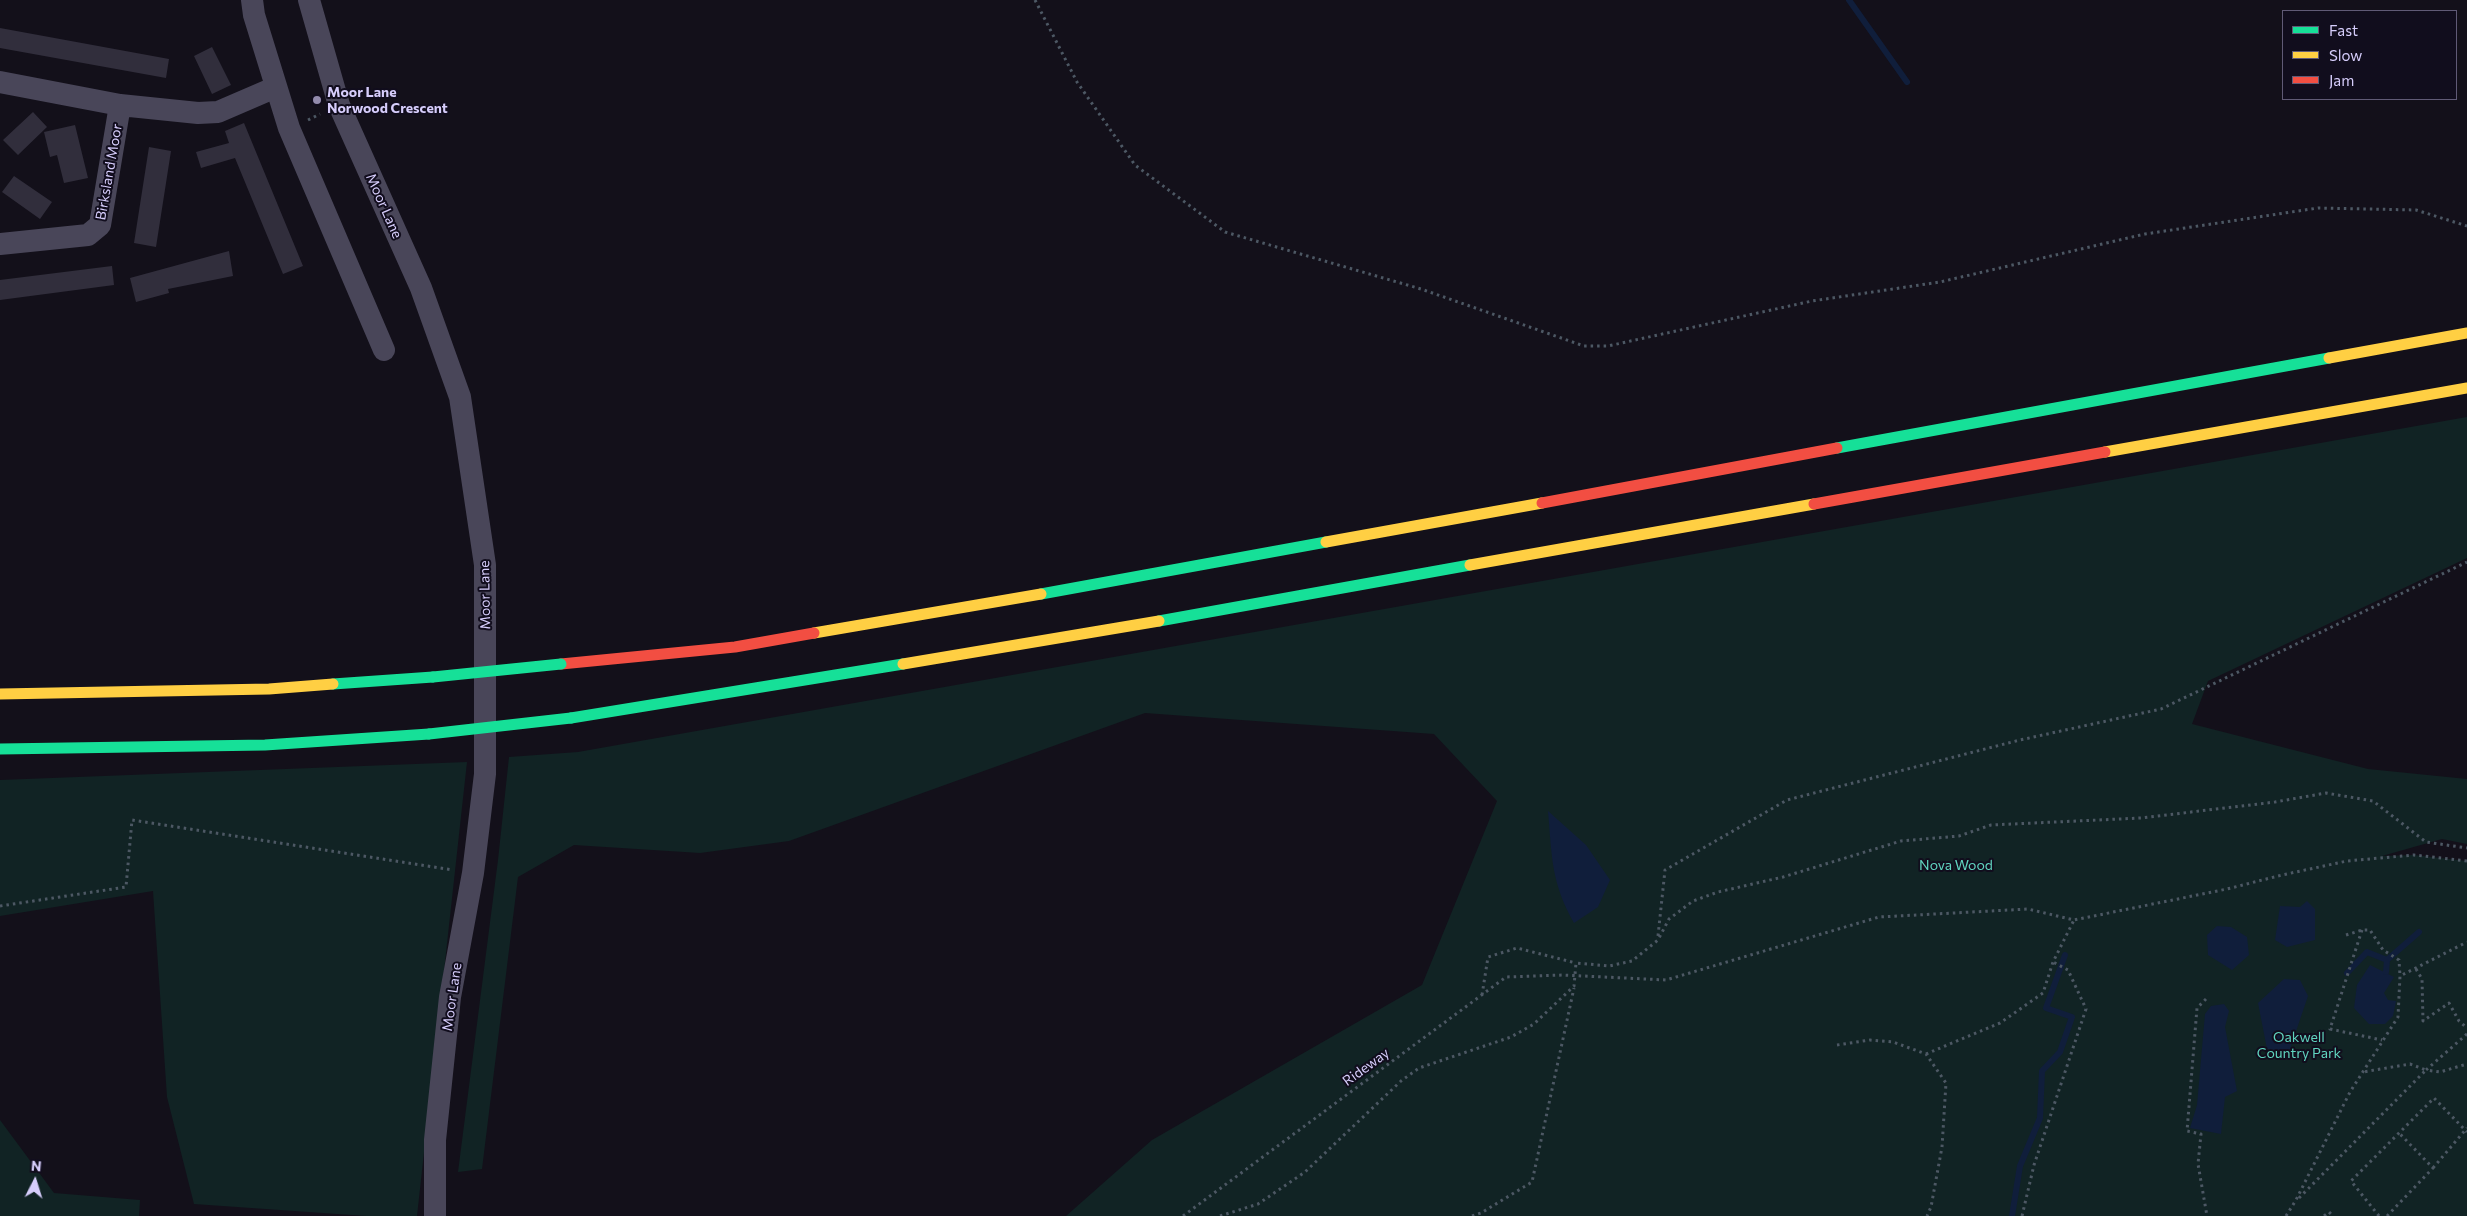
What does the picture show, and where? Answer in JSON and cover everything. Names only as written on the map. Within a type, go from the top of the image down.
[{"type":"highway","points":[[0,694],[269,689],[433,677],[735,647],[1065,590],[2467,333]]},
{"type":"highway","points":[[0,749],[265,745],[430,734],[571,718],[1034,643],[2467,388]]},
{"type":"street","points":[[252,0],[254,15],[289,128],[384,350]]},
{"type":"street","name":"Moor Lane","points":[[309,0],[339,105],[421,288],[460,397],[486,565],[484,774],[473,873],[450,997],[435,1140],[435,1216]]},
{"type":"street","name":"Birksland Moor","points":[[0,82],[120,106],[198,113],[218,112],[276,87]]},
{"type":"street","name":"Birksland Moor","points":[[0,244],[88,235],[100,225],[120,106]]},
{"type":"path","points":[[1035,0],[1077,82],[1135,166],[1226,232],[1421,288],[1584,346],[1608,346],[1812,301],[1940,282],[2145,234],[2318,208],[2416,210],[2467,226]]},
{"type":"path","points":[[289,128],[339,105]]},
{"type":"path","points":[[1658,940],[1665,870],[1787,800],[2020,740],[2161,709],[2467,562]]},
{"type":"path","points":[[1482,995],[1488,957],[1517,948],[1576,963],[1608,966],[1632,961],[1658,940],[1669,919],[1693,901],[1718,892],[1783,877],[1901,841],[1959,836],[1990,825],[2141,818],[2275,802],[2326,793],[2373,801],[2426,842],[2467,848]]},
{"type":"path","points":[[0,906],[126,888],[132,820],[473,873]]},
{"type":"path","points":[[1837,1045],[1870,1040],[1885,1042],[1926,1054],[2000,1023],[2043,993],[2053,962],[2074,920],[2227,889],[2347,861],[2414,855],[2467,861]]},
{"type":"path","name":"Rideway","points":[[1183,1216],[1506,977],[1575,976],[1666,980],[1879,918],[2028,909],[2074,920]]},
{"type":"path","points":[[2286,1216],[2296,1200],[2350,1092],[2398,1017],[2399,960],[2383,950],[2370,930],[2346,935]]},
{"type":"path","points":[[2361,932],[2330,1029],[2382,1040]]},
{"type":"path","points":[[2400,976],[2467,942]]},
{"type":"path","points":[[2022,1216],[2034,1164],[2086,1009],[2068,970],[2053,962]]},
{"type":"path","points":[[1472,1216],[1481,1214],[1532,1182],[1574,986],[1576,963]]},
{"type":"path","points":[[2416,969],[2422,979],[2423,1021],[2449,1003],[2459,1021],[2467,1028]]},
{"type":"path","points":[[1220,1216],[1258,1204],[1305,1172],[1400,1081],[1418,1068],[1511,1037],[1534,1024],[1574,986]]},
{"type":"path","points":[[2206,999],[2197,1008],[2187,1131],[2201,1134],[2198,1164],[2207,1216]]},
{"type":"path","points":[[2296,1200],[2426,1070],[2467,1034]]},
{"type":"path","points":[[1926,1054],[1946,1083],[1942,1147],[1932,1207],[1927,1216]]},
{"type":"path","points":[[2362,1072],[2410,1064],[2426,1070],[2440,1072],[2467,1064]]},
{"type":"path","points":[[2379,1216],[2351,1181],[2434,1098],[2466,1130],[2387,1216]]},
{"type":"path","points":[[2400,1134],[2432,1168]]},
{"type":"path","points":[[2324,1216],[2329,1212],[2333,1216]]},
{"type":"green space","points":[[2467,417],[2467,558],[2208,681],[2192,724],[2368,769],[2467,779],[2467,844],[2442,839],[2382,856],[2414,855],[2467,861],[2467,1216],[1066,1216],[1152,1140],[1422,985],[1497,801],[1434,734],[1145,713],[789,841],[700,853],[574,845],[518,877],[482,1169],[458,1172],[498,860],[509,757],[578,752]]},
{"type":"green space","points":[[467,762],[417,1216],[366,1216],[194,1204],[167,1097],[153,891],[0,916],[0,780]]},
{"type":"green space","points":[[0,1120],[54,1193],[140,1200],[139,1216],[0,1216]]},
{"type":"water","points":[[1548,811],[1586,845],[1610,880],[1598,907],[1574,923],[1566,908],[1557,882],[1552,856]]},
{"type":"water","points":[[2307,901],[2315,909],[2315,940],[2287,947],[2275,940],[2280,906],[2300,907]]},
{"type":"water","points":[[2217,926],[2231,927],[2247,937],[2249,955],[2232,970],[2208,955],[2207,935]]},
{"type":"water","points":[[2370,965],[2394,977],[2384,993],[2388,1000],[2396,1001],[2393,1016],[2385,1024],[2369,1024],[2354,1008],[2357,985]]},
{"type":"water","points":[[2284,979],[2300,980],[2308,996],[2289,1052],[2267,1049],[2258,1003]]},
{"type":"water","points":[[2224,1004],[2229,1011],[2225,1027],[2237,1091],[2225,1097],[2221,1134],[2190,1128],[2197,1105],[2205,1014],[2211,1006]]},
{"type":"building","points":[[0,28],[169,59],[166,78],[0,48]]},
{"type":"building","points":[[212,47],[231,85],[212,94],[194,56]]},
{"type":"building","points":[[33,112],[47,127],[18,155],[3,140]]},
{"type":"building","points":[[244,123],[303,266],[283,274],[235,158],[201,168],[196,152],[229,143],[225,131]]},
{"type":"building","points":[[75,125],[88,178],[64,183],[57,155],[50,157],[44,132]]},
{"type":"building","points":[[149,147],[171,151],[156,247],[134,243]]},
{"type":"building","points":[[14,176],[52,202],[40,219],[2,192]]},
{"type":"building","points":[[229,251],[233,276],[168,289],[169,293],[136,302],[130,278]]},
{"type":"building","points":[[112,266],[114,285],[0,300],[0,280]]},
{"type":"waterway","points":[[1849,0],[1907,82]]},
{"type":"waterway","points":[[2386,972],[2387,960],[2419,932]]},
{"type":"waterway","points":[[2347,973],[2367,952],[2387,960]]},
{"type":"waterway","points":[[2012,1216],[2020,1166],[2040,1118],[2042,1071],[2060,1052],[2072,1017],[2046,1008],[2065,955]]},
{"type":"traffic: fast","points":[[1837,448],[2329,358]]},
{"type":"traffic: fast","points":[[1041,594],[1326,542]]},
{"type":"traffic: fast","points":[[1159,621],[1470,565]]},
{"type":"traffic: fast","points":[[433,677],[561,664]]},
{"type":"traffic: fast","points":[[571,718],[903,664]]},
{"type":"traffic: fast","points":[[333,684],[433,677]]},
{"type":"traffic: fast","points":[[429,734],[571,718]]},
{"type":"traffic: fast","points":[[0,749],[265,745],[429,734]]},
{"type":"traffic: slow","points":[[2329,358],[2467,333]]},
{"type":"traffic: slow","points":[[2105,452],[2467,388]]},
{"type":"traffic: slow","points":[[1326,542],[1542,503]]},
{"type":"traffic: slow","points":[[1470,565],[1814,504]]},
{"type":"traffic: slow","points":[[814,633],[1041,594]]},
{"type":"traffic: slow","points":[[903,664],[1159,621]]},
{"type":"traffic: slow","points":[[0,694],[269,689],[333,684]]},
{"type":"traffic: jam","points":[[1542,503],[1837,448]]},
{"type":"traffic: jam","points":[[1814,504],[2105,452]]},
{"type":"traffic: jam","points":[[561,664],[735,647],[814,633]]},
{"type":"place","name":"Moor Lane Norwood Crescent","points":[[317,100]]},
{"type":"park label","name":"Nova Wood","points":[[1956,865]]},
{"type":"park label","name":"Oakwell Country Park","points":[[2299,1046]]}]
